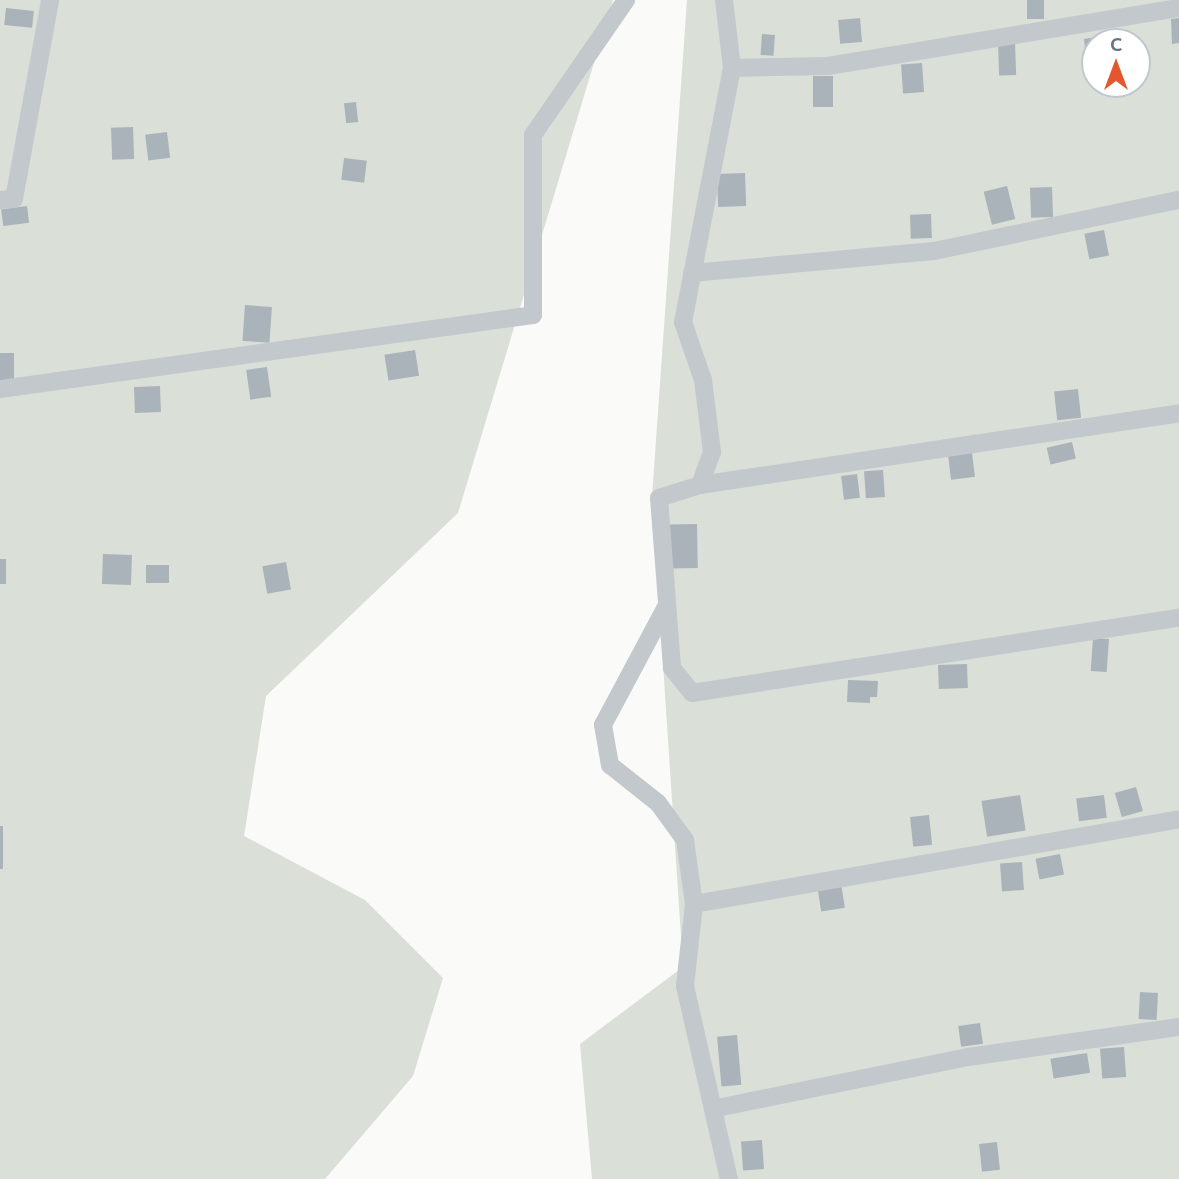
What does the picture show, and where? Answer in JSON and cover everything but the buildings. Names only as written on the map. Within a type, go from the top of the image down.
[{"type":"lane","points":[[0,200],[13,199],[50,0]]},
{"type":"lane","points":[[0,388],[533,315],[533,135],[626,0]]},
{"type":"lane","points":[[701,485],[712,452],[703,380],[683,322],[732,68],[724,0]]},
{"type":"lane","points":[[732,68],[828,66],[1179,8]]},
{"type":"lane","points":[[692,273],[934,251],[1179,200]]},
{"type":"lane","points":[[1179,413],[701,485],[659,498],[672,668],[692,693],[1179,618]]},
{"type":"lane","points":[[667,605],[603,725],[610,765],[658,803],[685,840],[694,904],[685,986],[717,1108],[729,1179]]},
{"type":"lane","points":[[694,904],[1179,819]]},
{"type":"lane","points":[[717,1108],[968,1057],[1179,1027]]},
{"type":"shaded area","points":[[0,0],[613,0],[458,513],[266,696],[244,836],[365,900],[443,978],[413,1076],[325,1179],[0,1179]]},
{"type":"shaded area","points":[[687,0],[1179,0],[1179,1179],[592,1179],[580,1044],[683,967],[652,497]]}]
